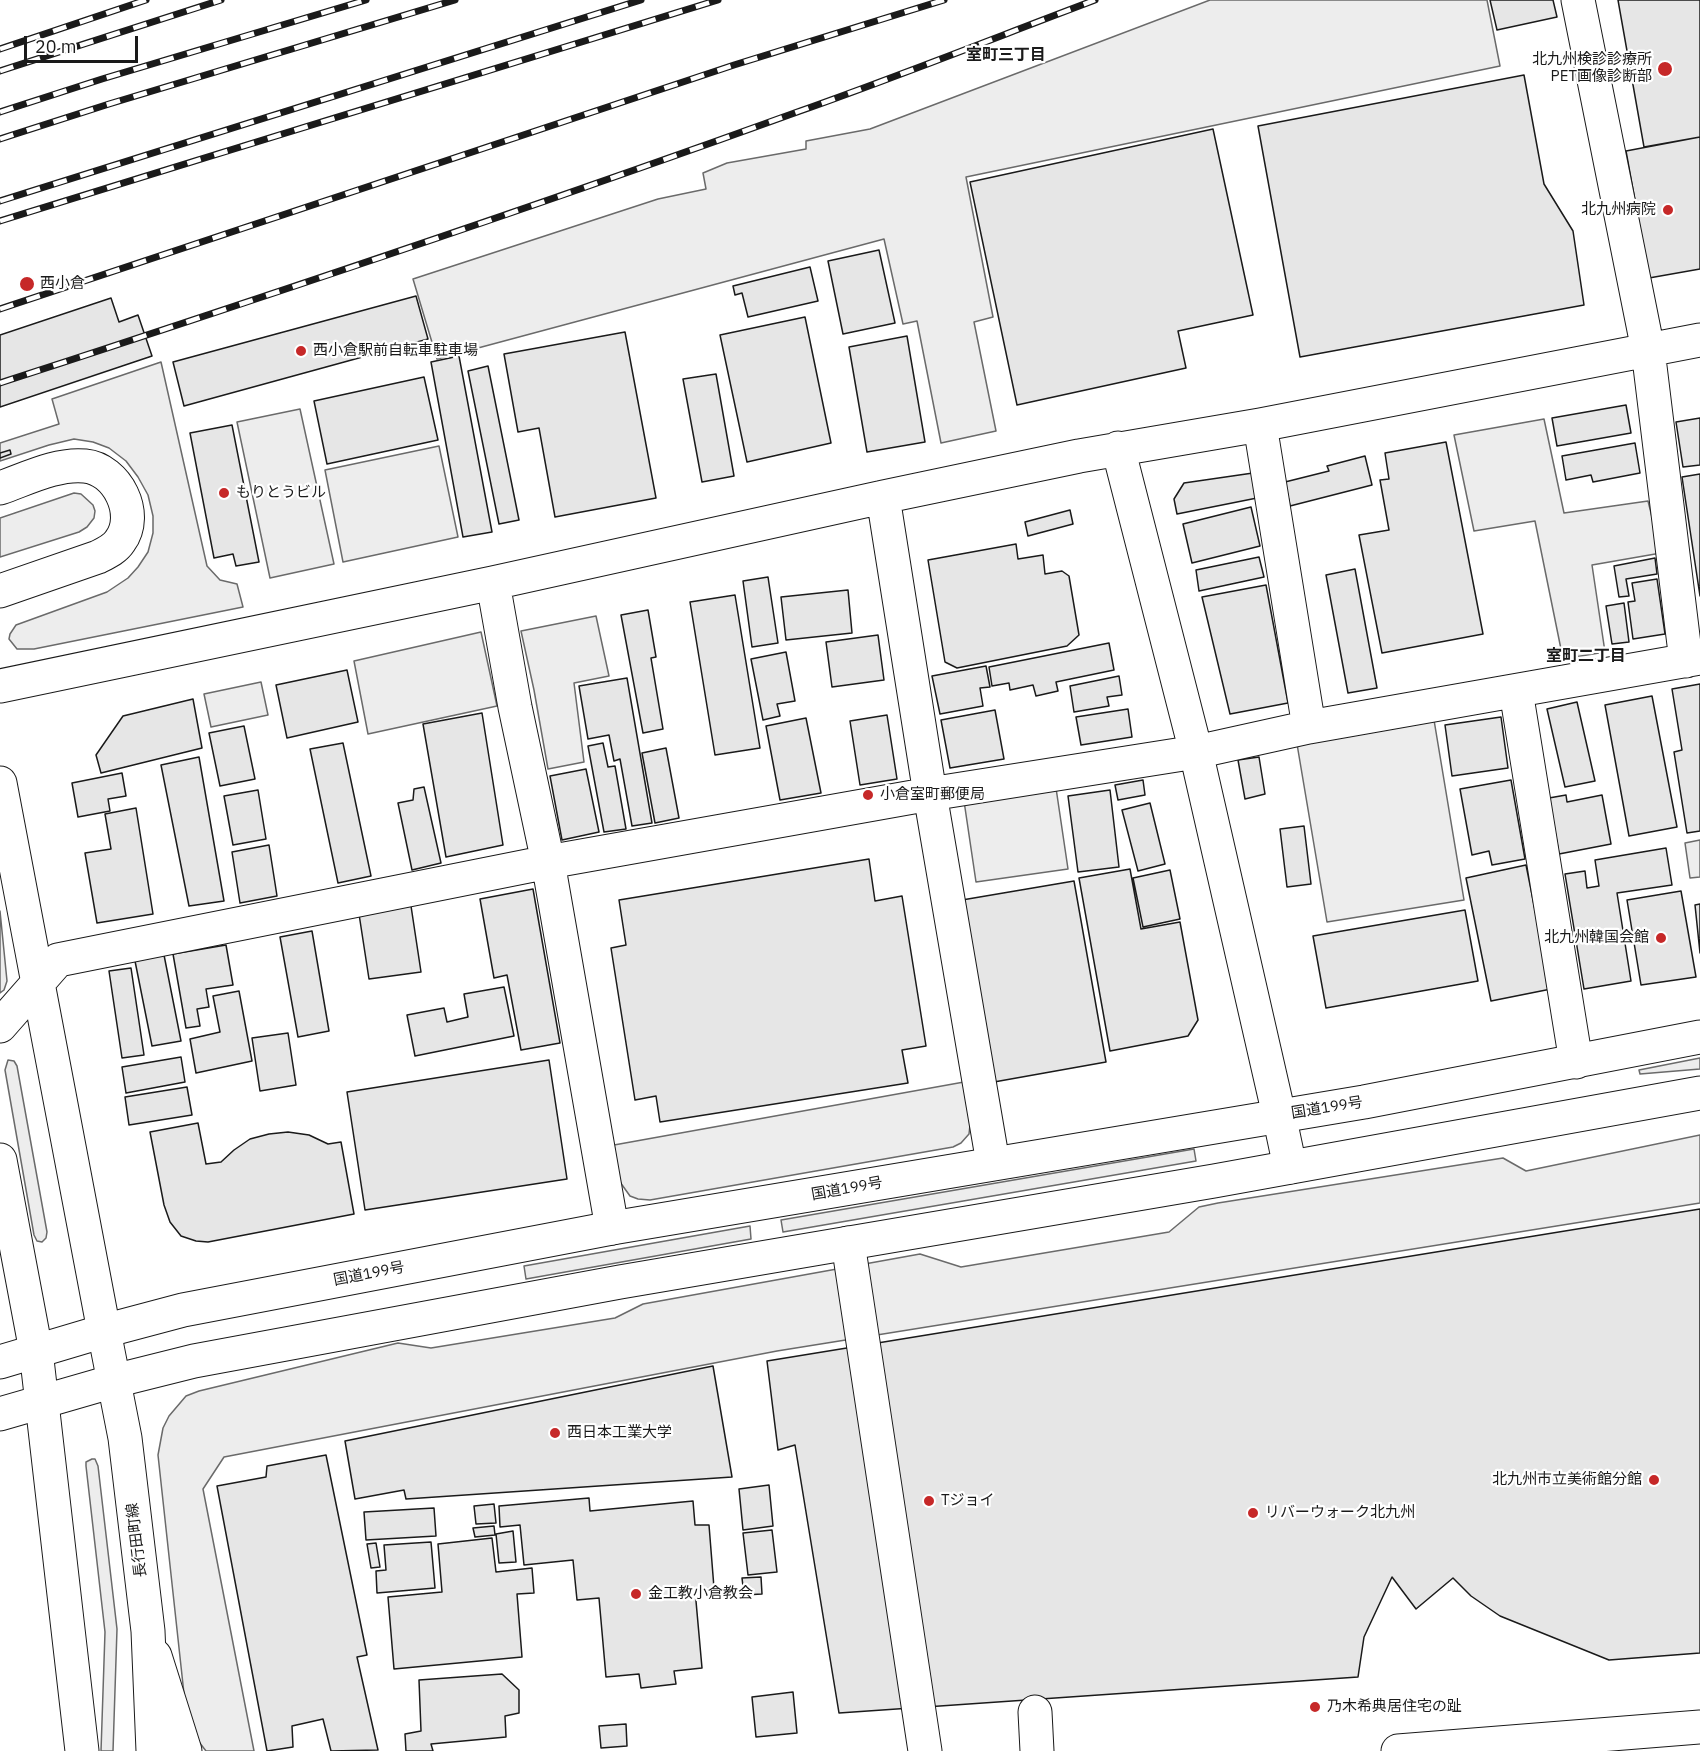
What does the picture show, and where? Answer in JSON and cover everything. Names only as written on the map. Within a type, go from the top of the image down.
[{"type":"main road","points":[[0,1026],[58,960],[548,861],[930,794],[1196,752],[1308,727],[1693,660],[1648,350],[1578,0]]},
{"type":"main road","points":[[0,686],[493,583],[1118,448],[1260,425],[1700,340]]},
{"type":"main road","points":[[1260,425],[1308,727]]},
{"type":"main road","points":[[1118,448],[1196,752],[1290,1167]]},
{"type":"main road","points":[[0,488],[55,469],[86,465],[98,469],[115,483],[122,493],[127,517],[126,530],[120,542],[98,557],[0,591]]},
{"type":"main road","points":[[883,497],[930,794],[993,1163]]},
{"type":"main road","points":[[493,583],[515,707],[548,861],[612,1228]]},
{"type":"main road","points":[[1516,691],[1576,1062]]},
{"type":"main road","name":"長行田町線","points":[[0,783],[125,1438],[147,1631],[153,1751]]},
{"type":"main road","name":"国道199号","points":[[0,1362],[183,1310],[612,1228],[1364,1102],[1700,1037]]},
{"type":"main road","points":[[0,1414],[194,1361],[620,1282],[1290,1167],[1700,1093]]},
{"type":"main road","points":[[0,1160],[36,1351],[82,1751]]},
{"type":"main road","points":[[848,1243],[926,1751]]},
{"type":"main road","points":[[147,1631],[185,1751]]},
{"type":"main road","points":[[1035,1712],[1037,1751]]},
{"type":"main road","points":[[1398,1751],[1700,1727]]},
{"type":"shaded area","points":[[1210,0],[1487,0],[1500,66],[966,177],[993,317],[974,322],[996,431],[941,443],[917,321],[903,324],[884,239],[437,359],[413,279],[658,199],[706,189],[703,173],[727,163],[806,149],[806,141],[870,129]]},
{"type":"shaded area","points":[[161,362],[207,566],[220,580],[237,584],[243,607],[34,649],[17,649],[9,639],[16,625],[107,592],[128,578],[148,552],[153,533],[153,516],[148,495],[138,477],[126,461],[109,448],[93,442],[74,439],[0,461],[0,443],[59,424],[52,399]]},
{"type":"shaded area","points":[[300,409],[334,564],[270,578],[237,422]]},
{"type":"shaded area","points":[[1544,419],[1564,513],[1648,501],[1661,553],[1592,565],[1605,652],[1563,659],[1535,521],[1474,531],[1454,435]]},
{"type":"shaded area","points":[[439,446],[458,537],[343,562],[325,470]]},
{"type":"shaded area","points":[[74,493],[81,494],[93,505],[94,518],[87,527],[79,532],[0,557],[0,518]]},
{"type":"shaded area","points":[[596,616],[609,676],[574,683],[584,762],[548,769],[521,631]]},
{"type":"shaded area","points":[[481,632],[497,706],[368,734],[354,661]]},
{"type":"shaded area","points":[[261,682],[268,715],[211,727],[204,694]]},
{"type":"shaded area","points":[[1434,720],[1464,900],[1327,922],[1297,744]]},
{"type":"shaded area","points":[[1056,788],[1068,869],[976,882],[964,801]]},
{"type":"shaded area","points":[[1700,840],[1700,877],[1690,878],[1685,843]]},
{"type":"shaded area","points":[[0,911],[7,981],[4,990],[0,993]]},
{"type":"shaded area","points":[[1700,1058],[1700,1069],[1640,1074],[1639,1070]]},
{"type":"shaded area","points":[[8,1060],[14,1061],[17,1066],[47,1232],[42,1242],[37,1241],[34,1235],[5,1070]]},
{"type":"shaded area","points":[[964,1082],[970,1125],[969,1134],[961,1143],[953,1147],[650,1200],[630,1196],[620,1182],[614,1145]]},
{"type":"shaded area","points":[[1700,1135],[1700,1203],[777,1351],[224,1457],[203,1489],[254,1751],[206,1751],[196,1738],[185,1703],[158,1455],[163,1428],[169,1416],[186,1396],[398,1343],[431,1348],[615,1318],[643,1304],[920,1254],[961,1267],[1169,1232],[1199,1207],[1218,1203],[1503,1158],[1526,1171]]},
{"type":"shaded area","points":[[1194,1149],[1196,1161],[783,1232],[781,1220]]},
{"type":"shaded area","points":[[750,1226],[751,1239],[526,1279],[524,1266]]},
{"type":"shaded area","points":[[95,1459],[98,1466],[117,1629],[113,1751],[101,1751],[105,1632],[86,1466],[86,1462]]},
{"type":"building","points":[[1490,0],[1553,0],[1557,17],[1497,30]]},
{"type":"building","name":"北九州検診診療所 PET画像診断部","points":[[1618,0],[1700,0],[1700,137],[1644,147]]},
{"type":"building","points":[[1524,75],[1544,184],[1573,231],[1584,305],[1300,357],[1258,126]]},
{"type":"building","points":[[1213,129],[1253,315],[1178,331],[1186,368],[1017,405],[970,182]]},
{"type":"building","name":"北九州病院","points":[[1700,137],[1700,269],[1649,278],[1626,151]]},
{"type":"building","points":[[879,250],[895,323],[843,334],[828,261]]},
{"type":"building","points":[[810,267],[818,301],[748,317],[742,293],[735,295],[733,286]]},
{"type":"building","name":"西小倉駅前自転車駐車場","points":[[416,296],[428,339],[184,406],[173,362]]},
{"type":"building","name":"西小倉","points":[[111,298],[119,322],[138,315],[152,356],[0,407],[0,335]]},
{"type":"building","points":[[805,317],[831,443],[747,462],[720,335]]},
{"type":"building","points":[[625,332],[656,498],[555,517],[539,428],[518,432],[504,354]]},
{"type":"building","points":[[907,336],[925,442],[867,452],[849,347]]},
{"type":"building","points":[[459,356],[492,532],[463,537],[431,362]]},
{"type":"building","points":[[488,366],[519,520],[499,524],[468,371]]},
{"type":"building","points":[[716,374],[734,476],[702,482],[683,379]]},
{"type":"building","points":[[424,377],[438,440],[327,464],[314,401]]},
{"type":"building","points":[[1626,405],[1631,433],[1557,446],[1552,418]]},
{"type":"building","points":[[1700,418],[1700,465],[1683,467],[1676,422]]},
{"type":"building","name":"もりとうビル","points":[[232,425],[259,562],[236,566],[233,554],[214,558],[190,433]]},
{"type":"building","points":[[1446,442],[1483,634],[1382,653],[1359,535],[1389,530],[1380,480],[1389,479],[1385,453]]},
{"type":"building","points":[[1635,443],[1640,473],[1593,482],[1591,475],[1566,480],[1562,456]]},
{"type":"building","points":[[10,450],[11,454],[0,458],[0,453]]},
{"type":"building","points":[[1365,456],[1372,485],[1290,506],[1285,482],[1329,471],[1327,466]]},
{"type":"building","points":[[1253,473],[1257,498],[1177,514],[1174,499],[1184,483]]},
{"type":"building","points":[[1700,474],[1700,596],[1682,477]]},
{"type":"building","points":[[1251,507],[1260,546],[1192,563],[1183,524]]},
{"type":"building","points":[[1070,510],[1073,524],[1028,536],[1025,522]]},
{"type":"building","points":[[1016,544],[1018,559],[1043,555],[1045,574],[1062,571],[1069,576],[1079,635],[1067,646],[957,668],[945,662],[928,560]]},
{"type":"building","points":[[1259,557],[1264,577],[1199,591],[1196,570]]},
{"type":"building","points":[[1655,558],[1657,574],[1626,579],[1629,596],[1619,597],[1614,566]]},
{"type":"building","points":[[1355,569],[1377,688],[1348,693],[1326,575]]},
{"type":"building","points":[[768,577],[778,643],[752,647],[743,581]]},
{"type":"building","points":[[1657,579],[1665,634],[1633,639],[1628,602],[1635,601],[1632,583]]},
{"type":"building","points":[[1266,585],[1288,703],[1230,714],[1202,597]]},
{"type":"building","points":[[848,590],[852,633],[786,640],[781,597]]},
{"type":"building","points":[[735,595],[760,748],[715,755],[690,602]]},
{"type":"building","points":[[1624,603],[1629,642],[1612,644],[1606,606]]},
{"type":"building","points":[[648,610],[656,657],[651,658],[663,729],[643,733],[621,615]]},
{"type":"building","points":[[878,635],[884,680],[832,687],[826,642]]},
{"type":"building","points":[[1109,643],[1114,670],[1056,682],[1058,691],[1036,696],[1033,685],[1010,690],[1009,683],[992,686],[989,667]]},
{"type":"building","points":[[786,652],[795,701],[777,704],[780,716],[763,720],[751,659]]},
{"type":"building","points":[[986,666],[990,687],[980,688],[983,706],[940,714],[932,676]]},
{"type":"building","points":[[347,670],[358,722],[287,738],[276,685]]},
{"type":"building","points":[[1119,676],[1122,695],[1107,697],[1109,706],[1074,712],[1070,686]]},
{"type":"building","points":[[627,678],[652,823],[632,826],[620,759],[614,761],[609,735],[588,739],[579,686]]},
{"type":"building","points":[[1700,684],[1700,831],[1687,833],[1674,752],[1682,750],[1672,689]]},
{"type":"building","points":[[1652,696],[1677,827],[1629,836],[1605,705]]},
{"type":"building","points":[[193,699],[202,748],[101,773],[96,755],[123,716]]},
{"type":"building","points":[[1577,702],[1595,781],[1565,787],[1547,709]]},
{"type":"building","points":[[1128,709],[1132,737],[1081,745],[1076,717]]},
{"type":"building","points":[[995,710],[1004,759],[950,768],[941,720]]},
{"type":"building","points":[[482,713],[503,845],[446,857],[423,724]]},
{"type":"building","points":[[887,715],[897,779],[860,785],[850,721]]},
{"type":"building","points":[[1501,717],[1508,768],[1452,776],[1445,725]]},
{"type":"building","points":[[806,718],[821,793],[780,800],[766,726]]},
{"type":"building","points":[[244,726],[255,779],[220,786],[209,733]]},
{"type":"building","points":[[343,743],[371,876],[338,883],[310,749]]},
{"type":"building","points":[[603,743],[608,767],[615,766],[626,829],[604,832],[588,746]]},
{"type":"building","points":[[666,748],[679,818],[655,823],[642,753]]},
{"type":"building","points":[[199,757],[224,901],[189,906],[161,765]]},
{"type":"building","points":[[1259,757],[1265,794],[1245,799],[1238,760]]},
{"type":"building","points":[[586,769],[599,832],[562,840],[550,776]]},
{"type":"building","points":[[122,773],[126,796],[108,799],[110,811],[78,817],[72,783]]},
{"type":"building","points":[[1143,780],[1145,795],[1118,800],[1115,785]]},
{"type":"building","points":[[1511,780],[1525,859],[1492,865],[1489,851],[1472,855],[1460,789]]},
{"type":"building","points":[[424,787],[441,863],[412,870],[398,803],[413,800],[414,789]]},
{"type":"building","points":[[258,790],[266,839],[233,845],[224,796]]},
{"type":"building","points":[[1110,790],[1119,867],[1078,872],[1068,796]]},
{"type":"building","points":[[1566,795],[1567,802],[1602,795],[1611,844],[1559,854],[1549,798]]},
{"type":"building","points":[[1150,803],[1165,864],[1138,871],[1122,810]]},
{"type":"building","points":[[136,808],[153,914],[97,923],[85,853],[111,849],[105,814]]},
{"type":"building","points":[[1304,826],[1311,884],[1287,887],[1280,829]]},
{"type":"building","points":[[269,845],[277,896],[240,903],[232,852]]},
{"type":"building","points":[[1666,848],[1672,885],[1617,893],[1631,981],[1584,989],[1565,874],[1585,871],[1587,888],[1599,886],[1595,860]]},
{"type":"building","points":[[869,859],[875,901],[902,896],[926,1046],[902,1050],[908,1083],[660,1122],[656,1096],[635,1100],[611,948],[626,945],[619,900]]},
{"type":"building","points":[[1526,865],[1551,989],[1491,1001],[1466,878]]},
{"type":"building","points":[[1130,869],[1141,929],[1180,922],[1198,1020],[1188,1036],[1110,1051],[1079,878]]},
{"type":"building","points":[[1170,870],[1180,919],[1143,927],[1133,878]]},
{"type":"building","points":[[1074,881],[1106,1062],[994,1082],[962,900]]},
{"type":"building","points":[[533,889],[560,1043],[521,1050],[507,975],[494,978],[480,899]]},
{"type":"building","name":"北九州韓国会館","points":[[1681,891],[1696,977],[1641,985],[1627,900]]},
{"type":"building","points":[[1700,904],[1700,953],[1695,905]]},
{"type":"building","points":[[411,906],[421,972],[369,979],[359,914]]},
{"type":"building","points":[[1465,910],[1478,981],[1326,1008],[1313,936]]},
{"type":"building","points":[[312,931],[329,1031],[298,1037],[280,937]]},
{"type":"building","points":[[226,945],[233,985],[206,989],[209,1007],[197,1009],[200,1026],[186,1028],[173,954]]},
{"type":"building","points":[[164,955],[181,1041],[152,1046],[135,961]]},
{"type":"building","points":[[131,968],[144,1055],[122,1058],[109,971]]},
{"type":"building","points":[[504,987],[514,1036],[415,1056],[407,1015],[444,1008],[447,1022],[468,1017],[464,994]]},
{"type":"building","points":[[239,991],[252,1061],[196,1073],[190,1039],[220,1032],[213,996]]},
{"type":"building","points":[[288,1033],[296,1085],[260,1091],[252,1038]]},
{"type":"building","points":[[181,1057],[185,1082],[126,1093],[122,1067]]},
{"type":"building","points":[[549,1060],[567,1179],[365,1210],[347,1092]]},
{"type":"building","points":[[187,1087],[192,1115],[129,1125],[125,1097]]},
{"type":"building","points":[[198,1123],[206,1164],[221,1162],[250,1139],[269,1134],[288,1132],[309,1135],[328,1144],[341,1142],[354,1214],[208,1242],[181,1236],[170,1222],[164,1205],[150,1132]]},
{"type":"building","name":"リバーウォーク北九州","points":[[1700,1209],[1700,1653],[1609,1660],[1500,1616],[1471,1596],[1453,1578],[1416,1609],[1392,1577],[1364,1637],[1358,1677],[839,1713],[795,1445],[778,1450],[767,1361]]},
{"type":"building","name":"西日本工業大学","points":[[713,1366],[732,1477],[406,1499],[404,1490],[355,1499],[345,1441]]},
{"type":"building","points":[[326,1455],[367,1655],[357,1657],[378,1750],[331,1751],[323,1719],[292,1726],[293,1747],[267,1751],[217,1486],[266,1477],[267,1466]]},
{"type":"building","points":[[769,1485],[773,1526],[743,1530],[739,1489]]},
{"type":"building","name":"金工教小倉教会","points":[[589,1498],[590,1511],[693,1501],[695,1525],[709,1525],[714,1588],[695,1590],[702,1668],[674,1671],[676,1684],[641,1688],[639,1674],[606,1677],[599,1598],[577,1600],[573,1560],[524,1565],[520,1525],[500,1527],[499,1506]]},
{"type":"building","points":[[494,1504],[496,1523],[476,1524],[474,1506]]},
{"type":"building","points":[[434,1508],[436,1536],[366,1540],[364,1512]]},
{"type":"building","points":[[494,1526],[495,1535],[475,1537],[473,1528]]},
{"type":"building","points":[[772,1530],[777,1572],[748,1575],[743,1533]]},
{"type":"building","points":[[513,1531],[516,1562],[499,1563],[496,1534]]},
{"type":"building","points":[[492,1538],[496,1572],[532,1568],[534,1593],[517,1594],[522,1657],[394,1669],[388,1597],[442,1592],[438,1544]]},
{"type":"building","points":[[431,1542],[435,1588],[377,1593],[376,1571],[386,1570],[384,1545]]},
{"type":"building","points":[[376,1543],[380,1567],[371,1568],[367,1544]]},
{"type":"building","points":[[761,1577],[762,1594],[744,1595],[742,1578]]},
{"type":"building","points":[[502,1674],[519,1690],[519,1713],[505,1716],[506,1737],[431,1744],[433,1751],[406,1751],[405,1734],[421,1731],[419,1680]]},
{"type":"building","points":[[793,1692],[797,1733],[756,1737],[752,1697]]},
{"type":"building","points":[[626,1724],[627,1746],[601,1748],[599,1726]]},
{"type":"railway","points":[[0,49],[146,0]]},
{"type":"railway","points":[[0,71],[221,0]]},
{"type":"railway","points":[[0,112],[366,0]]},
{"type":"railway","points":[[0,139],[455,0]]},
{"type":"railway","points":[[0,201],[641,0]]},
{"type":"railway","points":[[0,221],[718,0]]},
{"type":"railway","points":[[0,309],[734,65],[944,0]]},
{"type":"railway","points":[[0,383],[601,182],[874,84],[1095,0]]},
{"type":"place","name":"北九州検診診療所 PET画像診断部","points":[[1665,69]]},
{"type":"place","name":"北九州病院","points":[[1668,210]]},
{"type":"place","name":"西小倉","points":[[27,284]]},
{"type":"place","name":"西小倉駅前自転車駐車場","points":[[301,351]]},
{"type":"place","name":"もりとうビル","points":[[224,493]]},
{"type":"place","name":"小倉室町郵便局","points":[[868,795]]},
{"type":"place","name":"北九州韓国会館","points":[[1661,938]]},
{"type":"place","name":"西日本工業大学","points":[[555,1433]]},
{"type":"place","name":"北九州市立美術館分館","points":[[1654,1480]]},
{"type":"place","name":"Tジョイ","points":[[929,1501]]},
{"type":"place","name":"リバーウォーク北九州","points":[[1253,1513]]},
{"type":"place","name":"金工教小倉教会","points":[[636,1594]]},
{"type":"place","name":"乃木希典居住宅の趾","points":[[1315,1707]]},
{"type":"district","name":"室町三丁目","points":[[1006,55]]},
{"type":"district","name":"室町二丁目","points":[[1586,656]]}]
